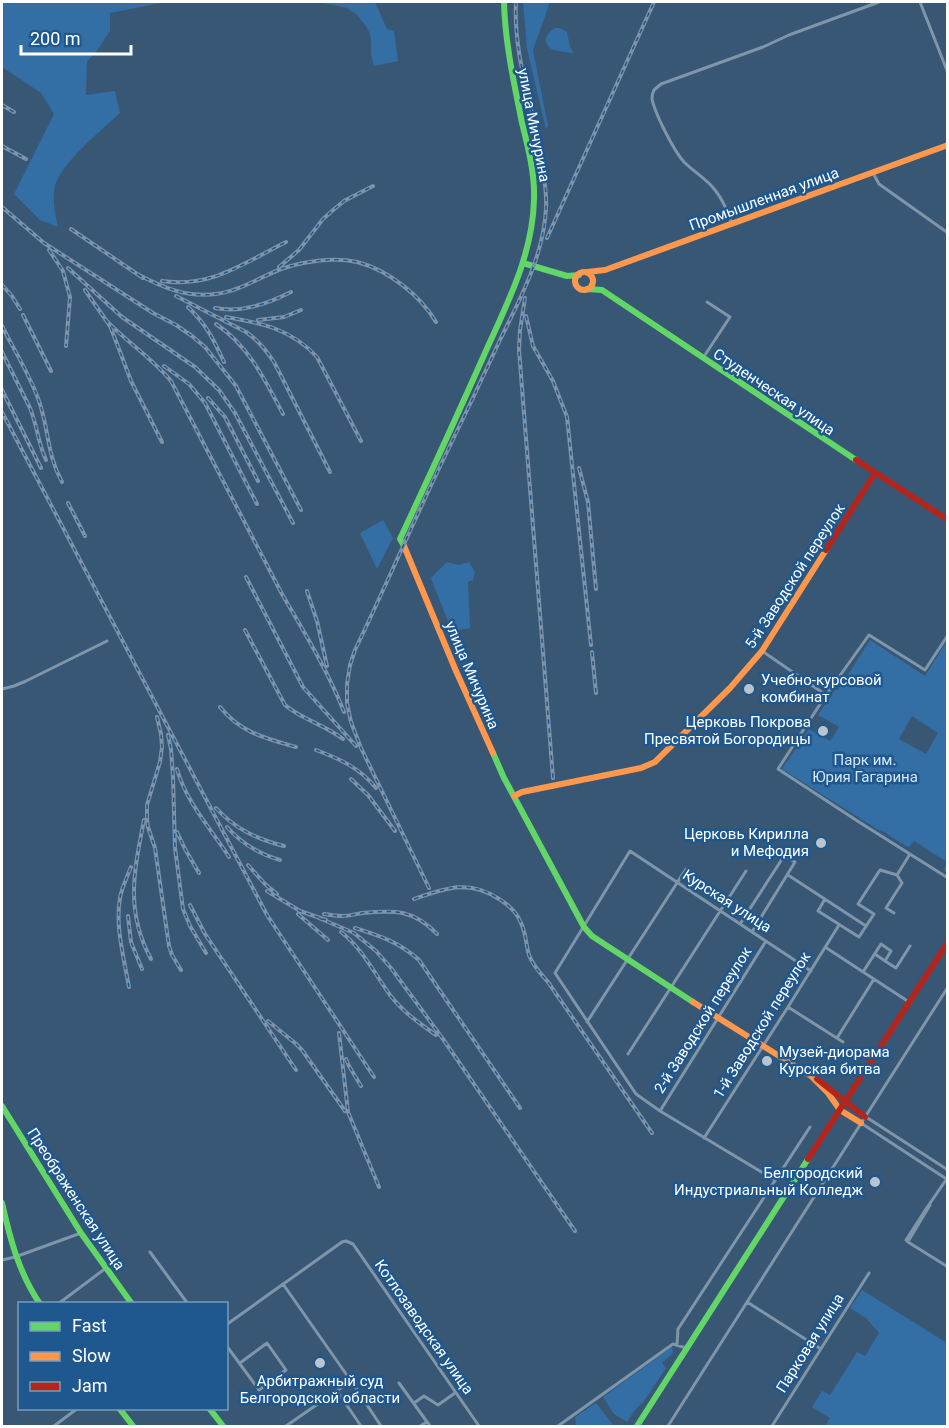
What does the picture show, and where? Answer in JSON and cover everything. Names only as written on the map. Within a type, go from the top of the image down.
[{"type":"street","name":"улица Мичурина","points":[[504,2],[506,42],[534,187],[533,215],[523,263],[462,405],[400,539],[479,725],[584,927],[592,936],[628,960],[811,1076],[828,1093],[840,1110],[863,1120],[948,1170]]},
{"type":"street","points":[[732,224],[715,190],[684,162],[674,148],[652,100],[654,90],[661,84],[879,2]]},
{"type":"street","points":[[920,2],[948,74]]},
{"type":"street","name":"Промышленная улица","points":[[587,272],[600,271],[948,145]]},
{"type":"street","points":[[873,172],[879,184],[948,233]]},
{"type":"street","points":[[523,263],[567,276],[587,272],[602,290]]},
{"type":"street","points":[[586,289],[591,286],[600,271]]},
{"type":"street","points":[[575,283],[579,275]]},
{"type":"street","points":[[567,276],[579,289],[602,290]]},
{"type":"street","name":"Студенческая улица","points":[[602,290],[948,520]]},
{"type":"street","points":[[703,358],[730,317],[707,302]]},
{"type":"street","points":[[868,468],[867,474],[870,482]]},
{"type":"street","name":"5-й Заводской переулок","points":[[514,796],[522,792],[641,768],[655,762],[730,688],[762,651],[875,473]]},
{"type":"street","points":[[948,635],[925,670],[869,635],[826,695],[778,769],[948,878]]},
{"type":"street","points":[[2,689],[26,681],[107,641]]},
{"type":"street","points":[[762,651],[826,695]]},
{"type":"street","name":"Курская улица","points":[[584,927],[630,851],[811,971]]},
{"type":"street","points":[[897,874],[910,854]]},
{"type":"street","points":[[740,924],[784,856],[795,862],[752,932]]},
{"type":"street","points":[[587,1022],[686,868]]},
{"type":"street","points":[[825,899],[818,911],[859,937],[874,914],[858,904],[880,870],[897,874],[902,883],[886,908],[894,913]]},
{"type":"street","points":[[628,1054],[746,872]]},
{"type":"street","points":[[788,875],[866,926]]},
{"type":"street","name":"1-й Заводской переулок","points":[[704,1138],[839,925]]},
{"type":"street","points":[[584,927],[555,973],[636,1094],[660,1111],[775,1180]]},
{"type":"street","name":"2-й Заводской переулок","points":[[660,1111],[766,941]]},
{"type":"street","points":[[637,1426],[948,942]]},
{"type":"street","points":[[863,972],[881,944],[891,951],[885,961]]},
{"type":"street","points":[[875,954],[896,968],[910,946]]},
{"type":"street","points":[[825,947],[909,1002]]},
{"type":"street","points":[[837,1038],[874,979]]},
{"type":"street","points":[[668,1426],[948,987]]},
{"type":"street","points":[[788,1007],[843,1042]]},
{"type":"street","points":[[811,1076],[831,1088],[863,1120]]},
{"type":"street","name":"Преображенская улица","points":[[2,1106],[81,1233],[131,1302]]},
{"type":"street","name":"улица Мичурина","points":[[863,1120],[947,1178]]},
{"type":"street","points":[[677,1345],[678,1329],[810,1127]]},
{"type":"street","points":[[947,1178],[908,1242],[948,1267]]},
{"type":"street","points":[[2,1203],[15,1257],[25,1281],[39,1302]]},
{"type":"street","points":[[2,1260],[81,1233]]},
{"type":"street","name":"Котлозаводская улица","points":[[283,1284],[342,1242],[353,1244],[479,1426]]},
{"type":"street","points":[[150,1252],[187,1302]]},
{"type":"street","points":[[61,1302],[106,1268]]},
{"type":"street","name":"Парковая улица","points":[[772,1426],[869,1274]]},
{"type":"street","points":[[228,1324],[283,1284],[381,1426]]},
{"type":"street","points":[[747,1302],[822,1349]]},
{"type":"street","points":[[228,1348],[259,1390],[286,1370],[267,1343],[240,1363]]},
{"type":"street","points":[[558,1426],[673,1344],[686,1348]]},
{"type":"street","points":[[286,1426],[351,1381]]},
{"type":"street","points":[[399,1383],[430,1426]]},
{"type":"street","points":[[337,1391],[361,1426]]},
{"type":"street","points":[[414,1403],[424,1396],[438,1405],[455,1393]]},
{"type":"street","points":[[54,1426],[75,1410]]},
{"type":"street","points":[[121,1410],[133,1426]]},
{"type":"street","points":[[211,1410],[223,1426]]},
{"type":"street","points":[[420,1426],[427,1422]]},
{"type":"green space","points":[[2,2],[167,2],[110,13],[110,31],[87,61],[86,95],[115,91],[120,113],[73,157],[59,177],[54,196],[58,227],[40,220],[14,194],[54,114],[41,93],[2,67]]},
{"type":"green space","points":[[318,2],[375,2],[387,29],[394,31],[398,61],[374,66],[370,34],[356,14],[347,8]]},
{"type":"green space","points":[[523,2],[550,2],[533,50],[548,126],[546,129],[527,49]]},
{"type":"green space","points":[[555,28],[567,32],[570,47],[574,53],[557,51],[549,47],[546,38]]},
{"type":"green space","points":[[383,520],[393,538],[377,569],[360,533]]},
{"type":"green space","points":[[447,562],[458,565],[469,562],[475,572],[473,580],[468,582],[470,628],[452,631],[433,584],[431,578]]},
{"type":"green space","name":"Парк им. Юрия Гагарина","points":[[870,640],[925,676],[947,641],[947,862],[914,841],[909,847],[906,846],[782,769],[809,729],[830,741],[839,727],[818,715],[835,690],[838,690]],"holes":[[[912,716],[938,733],[926,754],[899,739]]]},
{"type":"green space","points":[[862,1290],[947,1343],[947,1426],[825,1426],[830,1418],[812,1407],[822,1391],[830,1395],[857,1352],[865,1356],[879,1333],[866,1318],[850,1308]]},
{"type":"green space","points":[[672,1347],[673,1353],[662,1363],[666,1368],[627,1422],[614,1414],[603,1397]]},
{"type":"green space","points":[[596,1403],[614,1426],[575,1426],[575,1417]]},
{"type":"railway","points":[[429,888],[361,748],[351,722],[347,703],[347,684],[355,650],[523,293],[541,243],[546,208],[545,186],[521,63],[516,2]]},
{"type":"railway","points":[[547,238],[654,2]]},
{"type":"railway","points":[[2,105],[14,112]]},
{"type":"railway","points":[[2,146],[26,159]]},
{"type":"railway","points":[[279,267],[299,250],[332,211],[344,201],[373,186]]},
{"type":"railway","points":[[2,207],[44,243],[153,313],[176,325],[205,347],[236,386],[301,510]]},
{"type":"railway","points":[[71,229],[143,278]]},
{"type":"railway","points":[[162,281],[197,281],[212,277],[227,272],[286,242]]},
{"type":"railway","points":[[49,250],[63,271],[70,297],[66,346]]},
{"type":"railway","points":[[137,274],[184,293],[205,295],[234,290],[276,271],[320,260],[357,262],[380,271],[402,285],[421,302],[436,322]]},
{"type":"railway","points":[[68,268],[122,317],[195,367],[219,390],[235,413],[293,523]]},
{"type":"railway","points":[[2,285],[20,309]]},
{"type":"railway","points":[[85,290],[110,326],[131,381],[162,442]]},
{"type":"railway","points":[[215,308],[245,308],[291,292]]},
{"type":"railway","points":[[176,296],[246,332],[262,346],[274,362],[330,472]]},
{"type":"railway","points":[[525,298],[519,350],[553,778]]},
{"type":"railway","points":[[188,307],[209,333],[224,362]]},
{"type":"railway","points":[[258,320],[284,317],[301,310]]},
{"type":"railway","points":[[23,315],[51,371]]},
{"type":"railway","points":[[526,316],[533,346],[553,381],[567,417],[591,645]]},
{"type":"railway","points":[[226,317],[275,329],[307,347],[317,357],[361,441]]},
{"type":"railway","points":[[105,319],[171,381],[282,594],[323,667],[344,712]]},
{"type":"railway","points":[[216,324],[247,353],[263,376],[283,414]]},
{"type":"railway","points":[[2,326],[35,391],[53,462],[62,482]]},
{"type":"railway","points":[[2,352],[30,408],[46,460]]},
{"type":"railway","points":[[164,366],[189,384],[205,403],[257,504]]},
{"type":"railway","points":[[2,390],[41,468]]},
{"type":"railway","points":[[208,398],[225,417],[258,481]]},
{"type":"railway","points":[[2,412],[267,915],[374,1077]]},
{"type":"railway","points":[[579,468],[588,502],[596,589]]},
{"type":"railway","points":[[68,503],[85,536]]},
{"type":"railway","points":[[246,577],[303,687],[356,746]]},
{"type":"railway","points":[[307,591],[317,621],[327,666]]},
{"type":"railway","points":[[245,630],[285,705],[343,739]]},
{"type":"railway","points":[[592,652],[596,693]]},
{"type":"railway","points":[[220,707],[245,729],[296,747]]},
{"type":"railway","points":[[157,717],[162,747],[160,762],[147,805],[147,819],[155,848],[169,946],[181,970]]},
{"type":"railway","points":[[168,735],[173,777],[175,848],[183,909],[206,953]]},
{"type":"railway","points":[[316,750],[349,765],[376,788]]},
{"type":"railway","points":[[177,769],[186,793],[229,857]]},
{"type":"railway","points":[[351,779],[368,795],[395,831]]},
{"type":"railway","points":[[216,808],[231,822],[247,832],[284,846]]},
{"type":"railway","points":[[144,820],[137,856],[134,891],[138,924],[151,959]]},
{"type":"railway","points":[[227,827],[251,848],[280,860]]},
{"type":"railway","points":[[177,832],[199,873]]},
{"type":"railway","points":[[248,865],[277,894]]},
{"type":"railway","points":[[129,987],[121,942],[119,909],[122,890],[131,867]]},
{"type":"railway","points":[[414,899],[447,889],[467,887],[478,889],[503,901],[517,916],[523,927],[529,955],[537,970],[548,982],[652,1133]]},
{"type":"railway","points":[[267,891],[300,911],[326,920]]},
{"type":"railway","points":[[190,905],[205,934],[296,1070]]},
{"type":"railway","points":[[324,914],[343,916],[373,912],[402,913],[420,920],[437,934]]},
{"type":"railway","points":[[298,914],[328,940]]},
{"type":"railway","points":[[128,916],[131,942],[142,969]]},
{"type":"railway","points":[[319,918],[354,933],[376,951],[391,968],[443,1039],[575,1231]]},
{"type":"railway","points":[[355,928],[397,944],[419,960],[520,1108]]},
{"type":"railway","points":[[341,932],[362,953],[395,1001],[436,1035]]},
{"type":"railway","points":[[268,1021],[302,1050],[345,1111]]},
{"type":"railway","points":[[339,1033],[348,1112],[379,1187]]},
{"type":"railway","points":[[346,1059],[361,1086]]},
{"type":"traffic: fast","points":[[404,546],[400,539],[510,297],[524,259],[533,219],[531,161],[510,63],[504,2]]},
{"type":"traffic: fast","points":[[523,263],[567,276],[579,275]]},
{"type":"traffic: fast","points":[[587,289],[602,290],[856,460]]},
{"type":"traffic: fast","points":[[493,753],[504,778],[584,927],[592,936],[693,1002]]},
{"type":"traffic: fast","points":[[2,1106],[81,1233],[131,1302]]},
{"type":"traffic: fast","points":[[637,1426],[808,1159]]},
{"type":"traffic: fast","points":[[2,1203],[16,1255],[26,1280],[39,1302]]},
{"type":"traffic: fast","points":[[121,1410],[133,1426]]},
{"type":"traffic: fast","points":[[211,1410],[223,1426]]},
{"type":"traffic: slow","points":[[587,272],[605,270],[948,145]]},
{"type":"traffic: slow","points":[[584,272],[590,275],[593,281],[590,287],[584,290],[578,287],[575,281],[578,275],[584,272]]},
{"type":"traffic: slow","points":[[404,546],[493,753]]},
{"type":"traffic: slow","points":[[514,796],[522,792],[641,768],[655,762],[730,688],[762,651],[826,550]]},
{"type":"traffic: slow","points":[[693,1002],[811,1076],[828,1093],[840,1110],[861,1123]]},
{"type":"traffic: jam","points":[[856,460],[948,520]]},
{"type":"traffic: jam","points":[[826,550],[875,473]]},
{"type":"traffic: jam","points":[[808,1159],[948,942]]},
{"type":"traffic: jam","points":[[817,1079],[865,1117]]},
{"type":"place","name":"Учебно-курсовой комбинат","points":[[749,689]]},
{"type":"place","name":"Церковь Покрова Пресвятой Богородицы","points":[[823,731]]},
{"type":"place","name":"Церковь Кирилла и Мефодия","points":[[821,843]]},
{"type":"place","name":"Музей-диорама Курская битва","points":[[767,1061]]},
{"type":"place","name":"Белгородский Индустриальный Колледж","points":[[875,1182]]},
{"type":"place","name":"Арбитражный суд Белгородской области","points":[[320,1363]]}]
